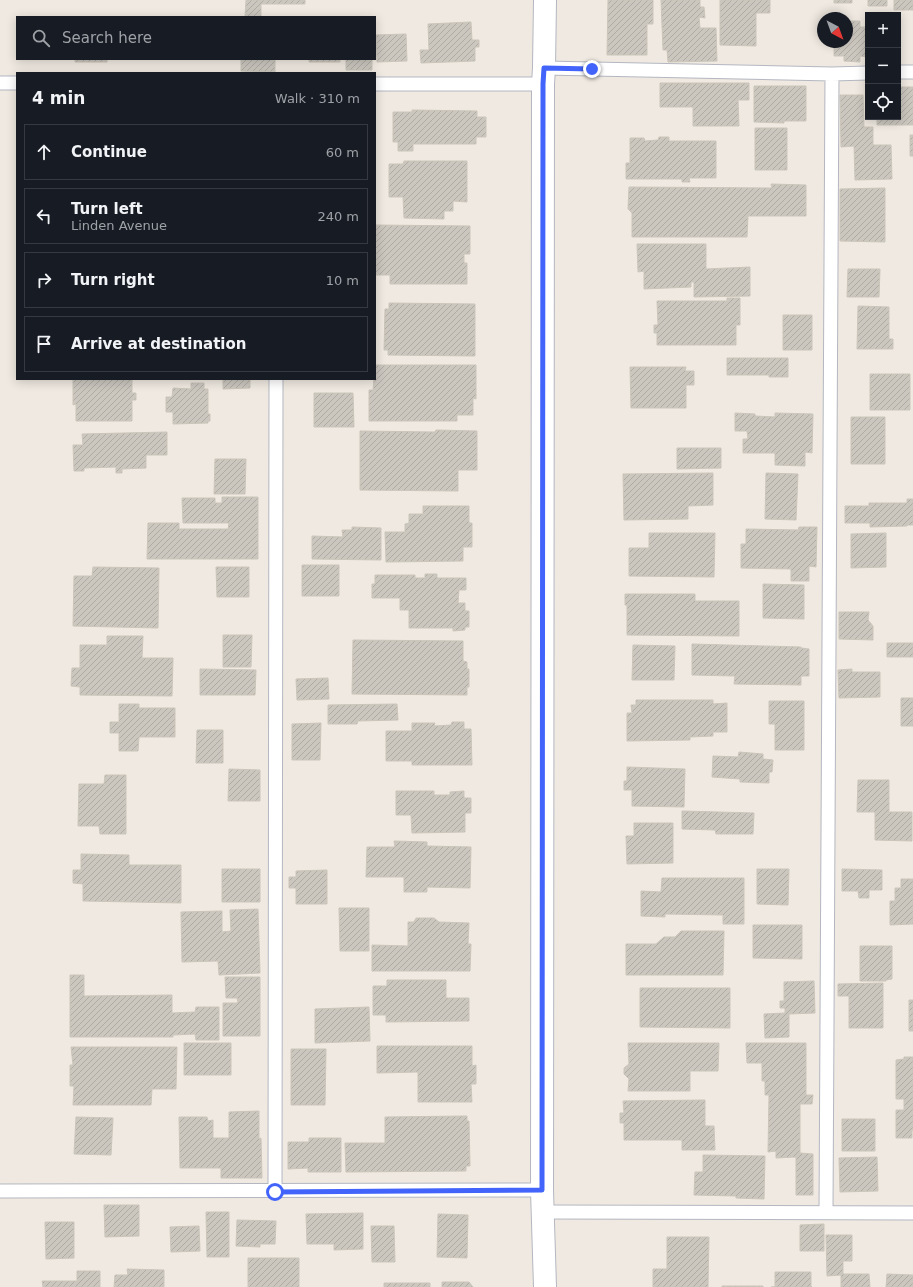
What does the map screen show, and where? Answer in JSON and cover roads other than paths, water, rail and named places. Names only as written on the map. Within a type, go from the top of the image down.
[{"type":"street","points":[[545,0],[542,1190],[545,1287]]},
{"type":"lane","points":[[901,72],[913,72]]},
{"type":"lane","points":[[376,84],[544,76],[865,73]]},
{"type":"lane","points":[[826,1212],[832,74]]},
{"type":"lane","points":[[0,83],[16,83]]},
{"type":"lane","points":[[275,1192],[276,380]]},
{"type":"lane","points":[[0,1191],[275,1192],[542,1190]]},
{"type":"lane","points":[[543,1212],[913,1213]]}]
